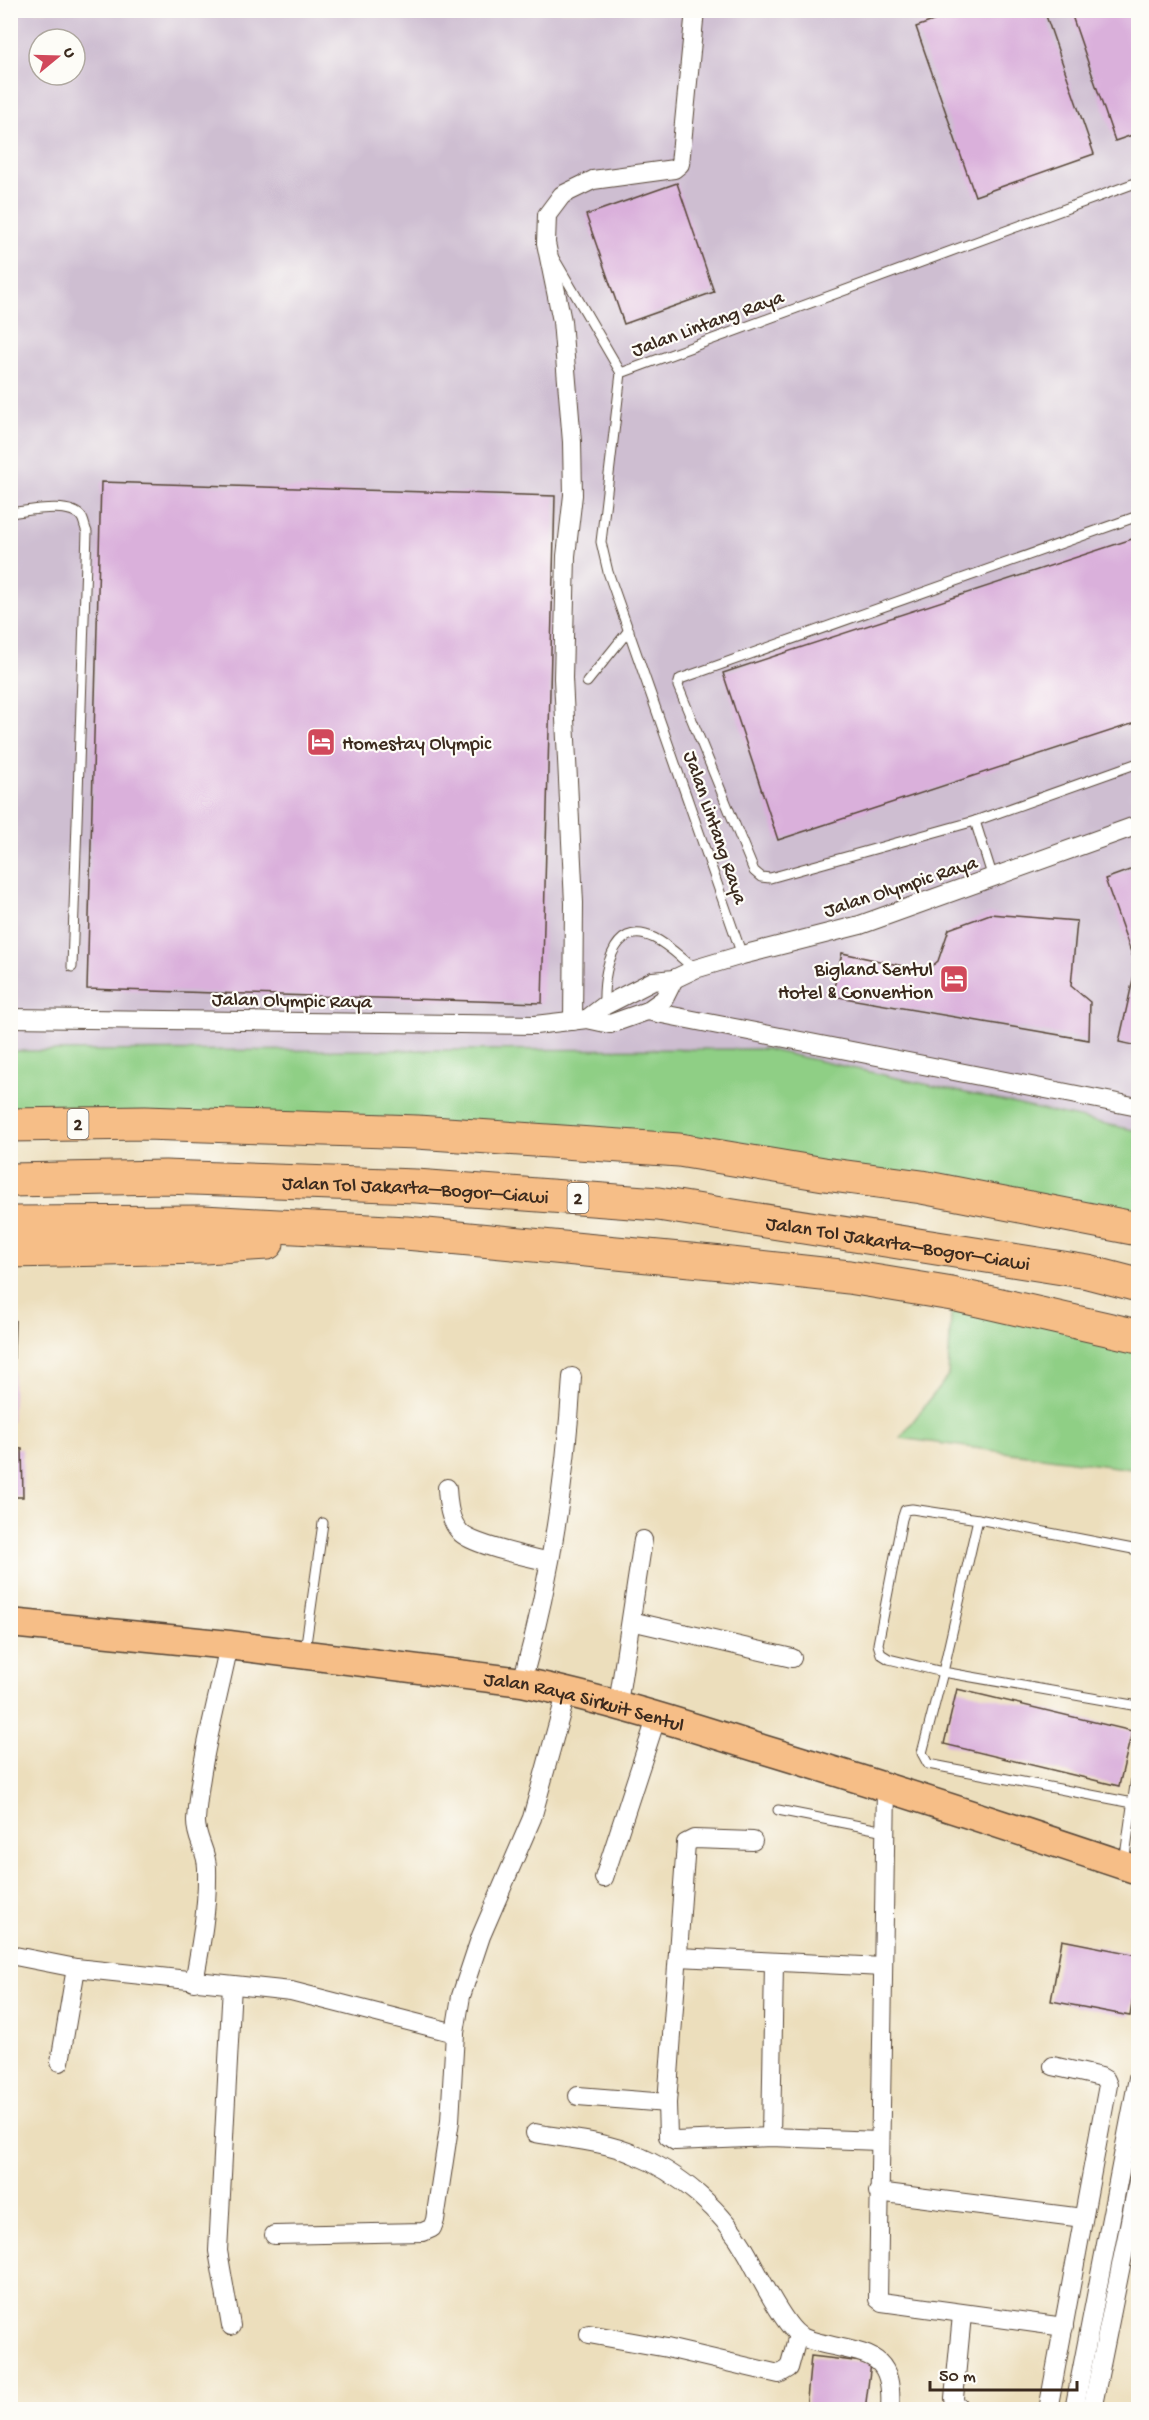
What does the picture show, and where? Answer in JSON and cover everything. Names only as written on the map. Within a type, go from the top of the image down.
[{"type":"highway","name":"2","points":[[10,1125],[145,1123],[417,1132],[679,1149],[824,1174],[922,1187],[1138,1228]]},
{"type":"highway","name":"Jalan Tol Jakarta–Bogor–Ciawi","points":[[10,1180],[165,1177],[416,1186],[658,1204],[1088,1272],[1138,1285]]},
{"type":"highway","points":[[10,1223],[203,1222],[406,1233],[849,1277],[952,1294],[1138,1336]]},
{"type":"highway","points":[[10,1251],[205,1247],[406,1233]]},
{"type":"main road","name":"Jalan Raya Sirkuit Sentul","points":[[10,1623],[304,1654],[522,1682],[567,1691],[618,1704],[886,1786],[1131,1867]]},
{"type":"street","points":[[580,1020],[563,678],[566,556],[573,495],[572,442],[562,321],[546,243],[547,215],[562,195],[593,180],[674,169],[680,164],[695,10]]},
{"type":"street","name":"Jalan Olympic Raya","points":[[580,1020],[653,981],[674,979],[695,969],[742,954],[860,925],[1138,825]]},
{"type":"street","points":[[610,1024],[647,1011],[664,999],[674,979]]},
{"type":"street","points":[[647,1011],[1138,1107]]},
{"type":"street","name":"Jalan Olympic Raya","points":[[10,1018],[535,1025],[580,1020],[610,1024]]},
{"type":"street","points":[[522,1682],[534,1639],[562,1489],[572,1377]]},
{"type":"street","points":[[447,1488],[448,1508],[460,1533],[472,1540],[549,1562]]},
{"type":"street","points":[[618,1704],[643,1540]]},
{"type":"street","points":[[631,1621],[792,1658]]},
{"type":"street","points":[[194,1982],[203,1932],[207,1868],[205,1854],[196,1832],[200,1786],[230,1645]]},
{"type":"street","points":[[274,2235],[423,2232],[432,2228],[450,2121],[455,2032],[460,1996],[480,1936],[532,1818],[567,1691]]},
{"type":"street","points":[[604,1878],[657,1716]]},
{"type":"street","points":[[886,1786],[878,2299],[882,2302],[962,2315],[1064,2327]]},
{"type":"street","points":[[753,1841],[694,1839],[686,1843],[667,2103],[668,2136],[675,2141],[771,2136],[879,2141]]},
{"type":"street","points":[[10,1955],[76,1968],[291,1991],[455,2032]]},
{"type":"street","points":[[678,1957],[883,1967]]},
{"type":"street","points":[[771,2136],[774,1963]]},
{"type":"street","points":[[60,2062],[76,1968]]},
{"type":"street","points":[[231,2326],[218,2251],[232,1985]]},
{"type":"street","points":[[1048,2409],[1108,2085],[1101,2077],[1053,2066]]},
{"type":"street","points":[[1074,2409],[1138,2078]]},
{"type":"street","points":[[578,2096],[667,2103]]},
{"type":"street","points":[[535,2133],[632,2153],[655,2164],[681,2181],[714,2211],[742,2245],[787,2321],[798,2335],[867,2355],[885,2366],[890,2382],[890,2409]]},
{"type":"street","points":[[1092,2409],[1138,2181]]},
{"type":"street","points":[[878,2192],[1083,2218]]},
{"type":"street","points":[[962,2315],[954,2398],[956,2405],[963,2409]]},
{"type":"street","points":[[589,2334],[667,2348],[779,2374],[789,2368],[798,2335]]},
{"type":"lane","name":"Jalan Lintang Raya","points":[[742,954],[608,572],[601,542],[621,373],[1138,182]]},
{"type":"lane","points":[[546,243],[621,373]]},
{"type":"lane","points":[[10,513],[59,508],[72,510],[82,518],[87,532],[72,967]]},
{"type":"lane","points":[[1138,516],[680,679],[678,686],[754,871],[761,877],[770,878],[975,821],[1138,763]]},
{"type":"lane","points":[[587,682],[629,630]]},
{"type":"lane","points":[[975,821],[993,878]]},
{"type":"lane","points":[[610,1024],[604,1006],[612,950],[623,939],[638,933],[654,938],[695,969]]},
{"type":"lane","points":[[1138,1550],[978,1519],[912,1509],[905,1510],[878,1644],[881,1654],[889,1659],[943,1672],[1138,1706]]},
{"type":"lane","points":[[978,1519],[922,1753],[928,1764],[1133,1803]]},
{"type":"lane","points":[[304,1654],[323,1523]]},
{"type":"lane","points":[[1131,1867],[1133,1803],[1138,1764]]},
{"type":"lane","points":[[778,1810],[885,1831]]},
{"type":"shaded area","points":[[10,11],[1138,11],[1138,1131],[765,1049],[11,1051]]},
{"type":"green space","points":[[765,1049],[1138,1131],[1138,1229],[679,1150],[11,1125],[10,1051]]},
{"type":"green space","points":[[952,1294],[1138,1336],[1138,1470],[900,1438],[948,1376]]},
{"type":"building","points":[[964,10],[1044,10],[1094,154],[975,196],[916,27]]},
{"type":"building","points":[[1070,10],[1138,10],[1138,133],[1115,141]]},
{"type":"building","points":[[677,183],[714,292],[624,324],[586,215]]},
{"type":"building","name":"Homestay Olympic","points":[[101,482],[555,496],[542,1003],[87,989]]},
{"type":"building","points":[[1138,537],[1138,722],[778,840],[723,673]]},
{"type":"building","points":[[1138,867],[1138,1046],[1119,1042],[1136,966],[1105,879]]},
{"type":"building","name":"Bigland Sentul Hotel & Convention","points":[[990,914],[1077,921],[1071,986],[1090,1002],[1089,1040],[832,996],[842,953],[926,971],[938,961],[949,929]]},
{"type":"building","points":[[10,1320],[15,1320],[12,1422],[10,1422]]},
{"type":"building","points":[[10,1448],[22,1449],[23,1497],[10,1497]]},
{"type":"building","points":[[10,1501],[13,1501],[14,1538],[10,1538]]},
{"type":"building","points":[[957,1689],[1132,1731],[1119,1786],[944,1744]]},
{"type":"building","points":[[1062,1940],[1138,1955],[1138,1969],[1130,2016],[1051,2001]]},
{"type":"building","points":[[811,2356],[871,2363],[865,2410],[806,2410]]},
{"type":"place","name":"Homestay Olympic","points":[[321,742]]},
{"type":"place","name":"Bigland Sentul Hotel & Convention","points":[[954,979]]}]
